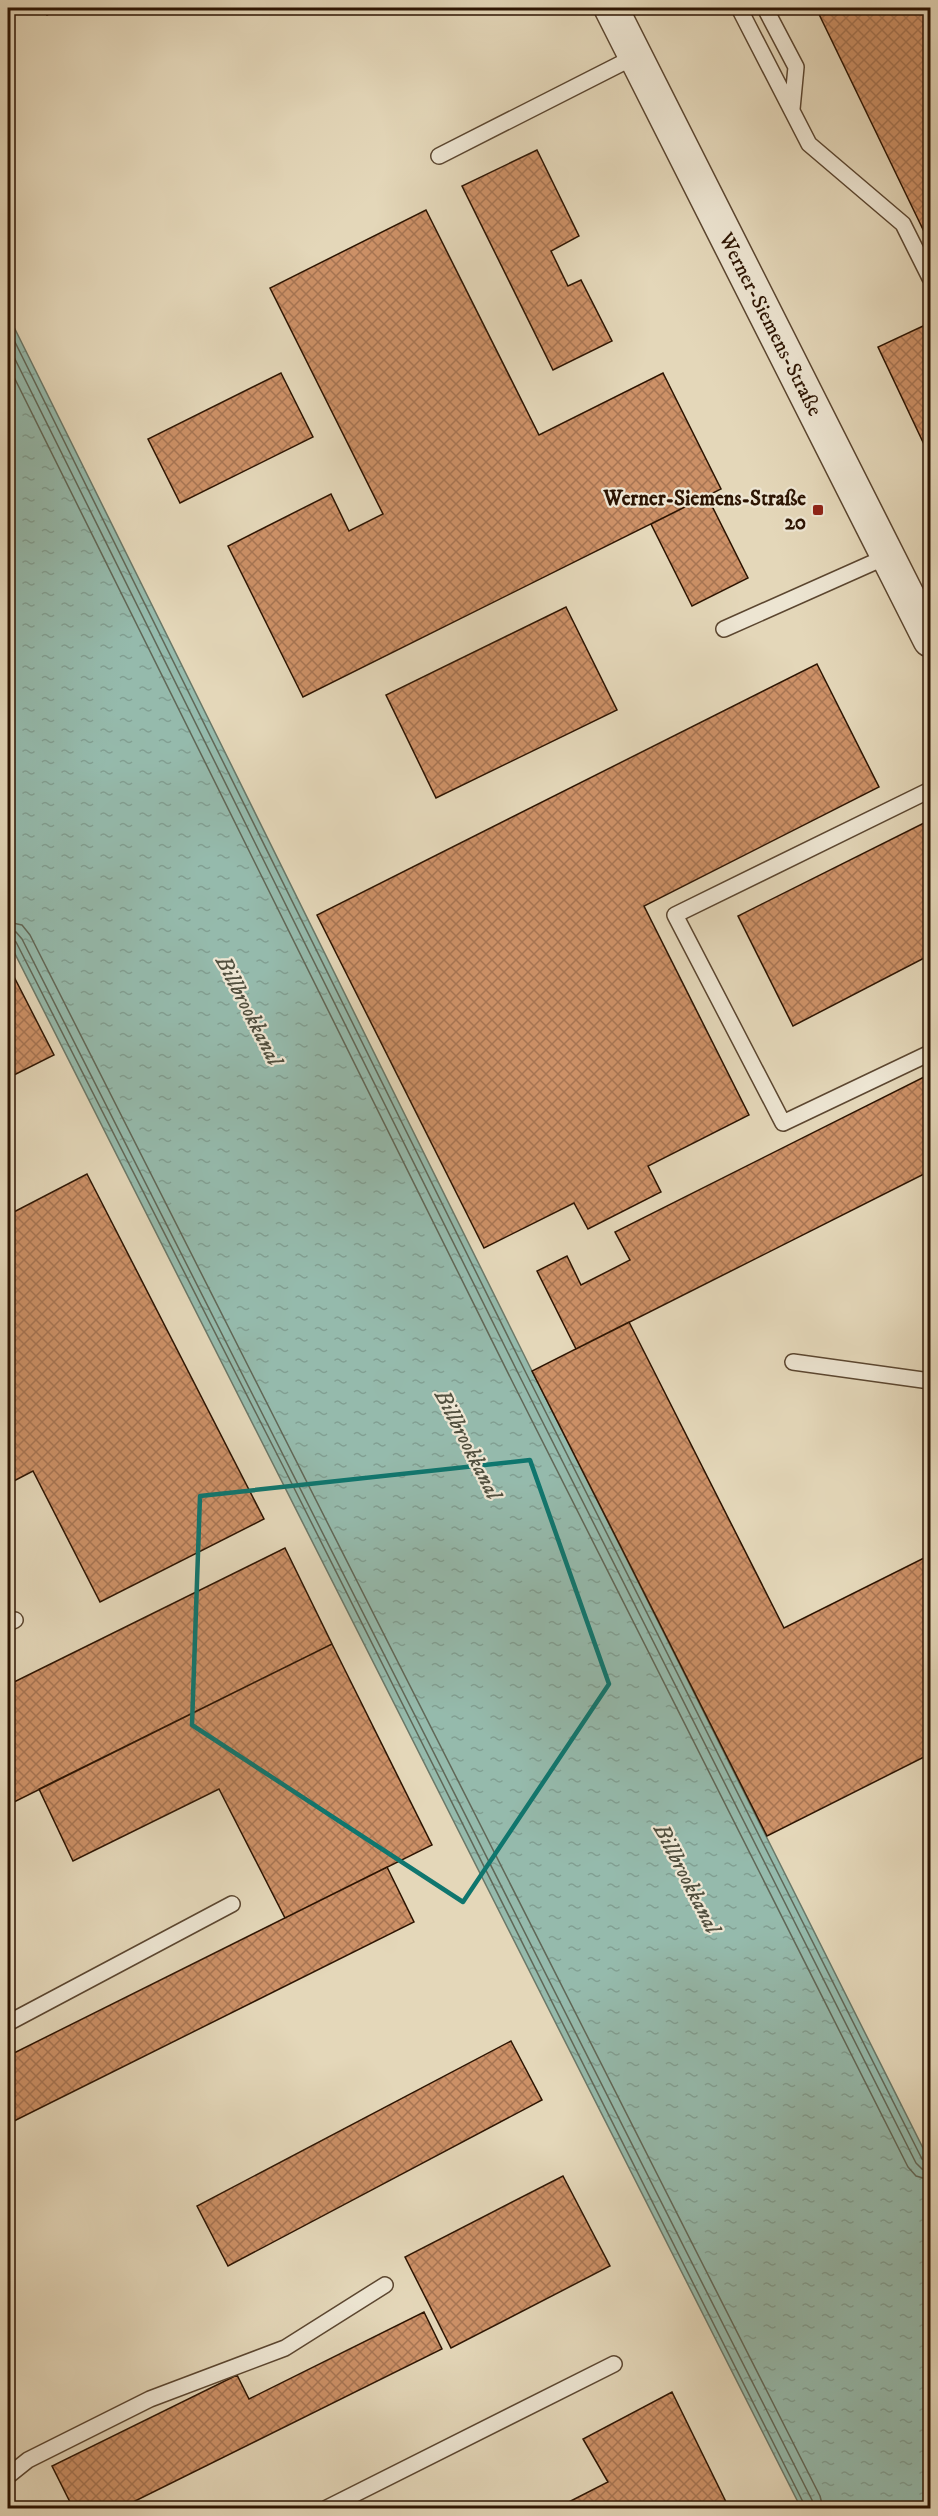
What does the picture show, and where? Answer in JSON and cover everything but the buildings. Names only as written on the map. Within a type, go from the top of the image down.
[{"type":"street","name":"Werner-Siemens-Straße","points":[[611,8],[930,640]]},
{"type":"lane","points":[[739,8],[809,144],[903,224],[930,278]]},
{"type":"lane","points":[[765,8],[796,67],[792,109]]},
{"type":"lane","points":[[439,156],[636,56]]},
{"type":"lane","points":[[724,629],[888,556]]},
{"type":"lane","points":[[930,790],[675,915],[783,1123],[930,1053]]},
{"type":"lane","points":[[793,1362],[930,1381]]},
{"type":"lane","points":[[8,2023],[232,1904]]},
{"type":"lane","points":[[8,2476],[28,2460],[150,2399],[285,2348],[385,2286]]},
{"type":"lane","points":[[327,2508],[614,2364]]},
{"type":"highlighted area","points":[[530,1460],[609,1684],[463,1902],[192,1725],[200,1496]]},
{"type":"water","name":"Billbrookkanal","points":[[8,315],[532,1371],[930,2162],[930,2508],[801,2508],[8,940]]},
{"type":"place","name":"Werner-Siemens-Straße 20","points":[[818,510]]}]
